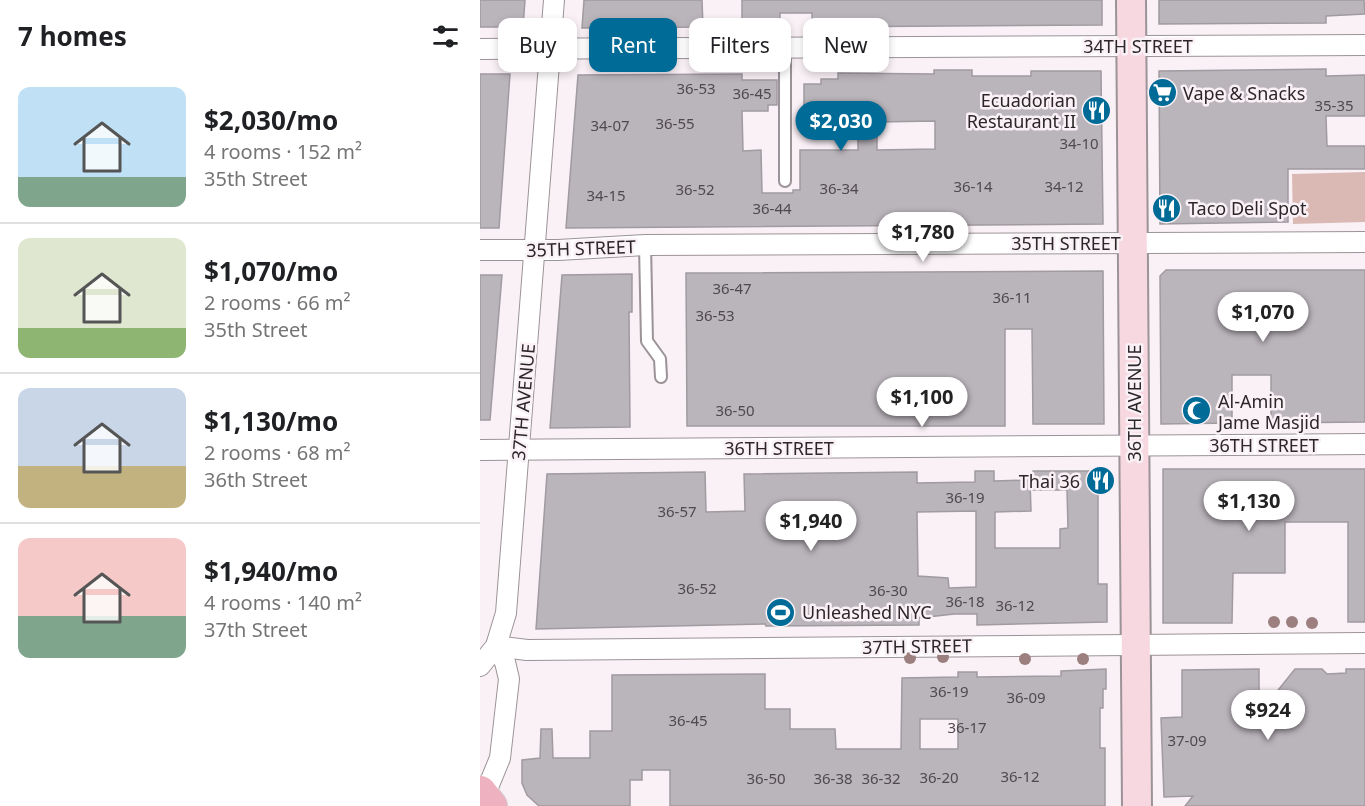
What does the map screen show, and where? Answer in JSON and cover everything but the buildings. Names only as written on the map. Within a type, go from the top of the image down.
[{"type":"street","name":"37TH AVENUE","points":[[554,18],[555,0]]},
{"type":"street","name":"36TH AVENUE","points":[[1131,0],[1137,806]]},
{"type":"street","name":"34TH STREET","points":[[791,48],[1365,45]]},
{"type":"street","name":"34TH STREET","points":[[577,48],[689,48]]},
{"type":"street","name":"34TH STREET","points":[[480,49],[498,49]]},
{"type":"street","name":"37TH AVENUE","points":[[496,646],[506,613],[549,72]]},
{"type":"street","name":"35TH STREET","points":[[480,250],[645,245],[1365,242]]},
{"type":"street","name":"36TH STREET","points":[[480,450],[1365,444]]},
{"type":"street","name":"37TH STREET","points":[[496,646],[527,650],[1365,643]]},
{"type":"street","points":[[480,666],[496,646],[505,662],[509,679],[500,758],[485,798]]},
{"type":"lane","points":[[785,72],[785,181]]},
{"type":"lane","points":[[645,245],[647,341],[660,359],[661,377]]},
{"type":"shaded area","points":[[1365,172],[1365,222],[1293,224],[1292,174]]},
{"type":"place","name":"Vape & Snacks","points":[[1162,93]]},
{"type":"place","name":"Ecuadorian Restaurant II","points":[[1097,110]]},
{"type":"place","name":"Taco Deli Spot","points":[[1167,208]]},
{"type":"place","name":"Al-Amin Jame Masjid","points":[[1197,411]]},
{"type":"place","name":"Thai 36","points":[[1101,481]]},
{"type":"place","name":"Unleashed NYC","points":[[781,612]]}]
